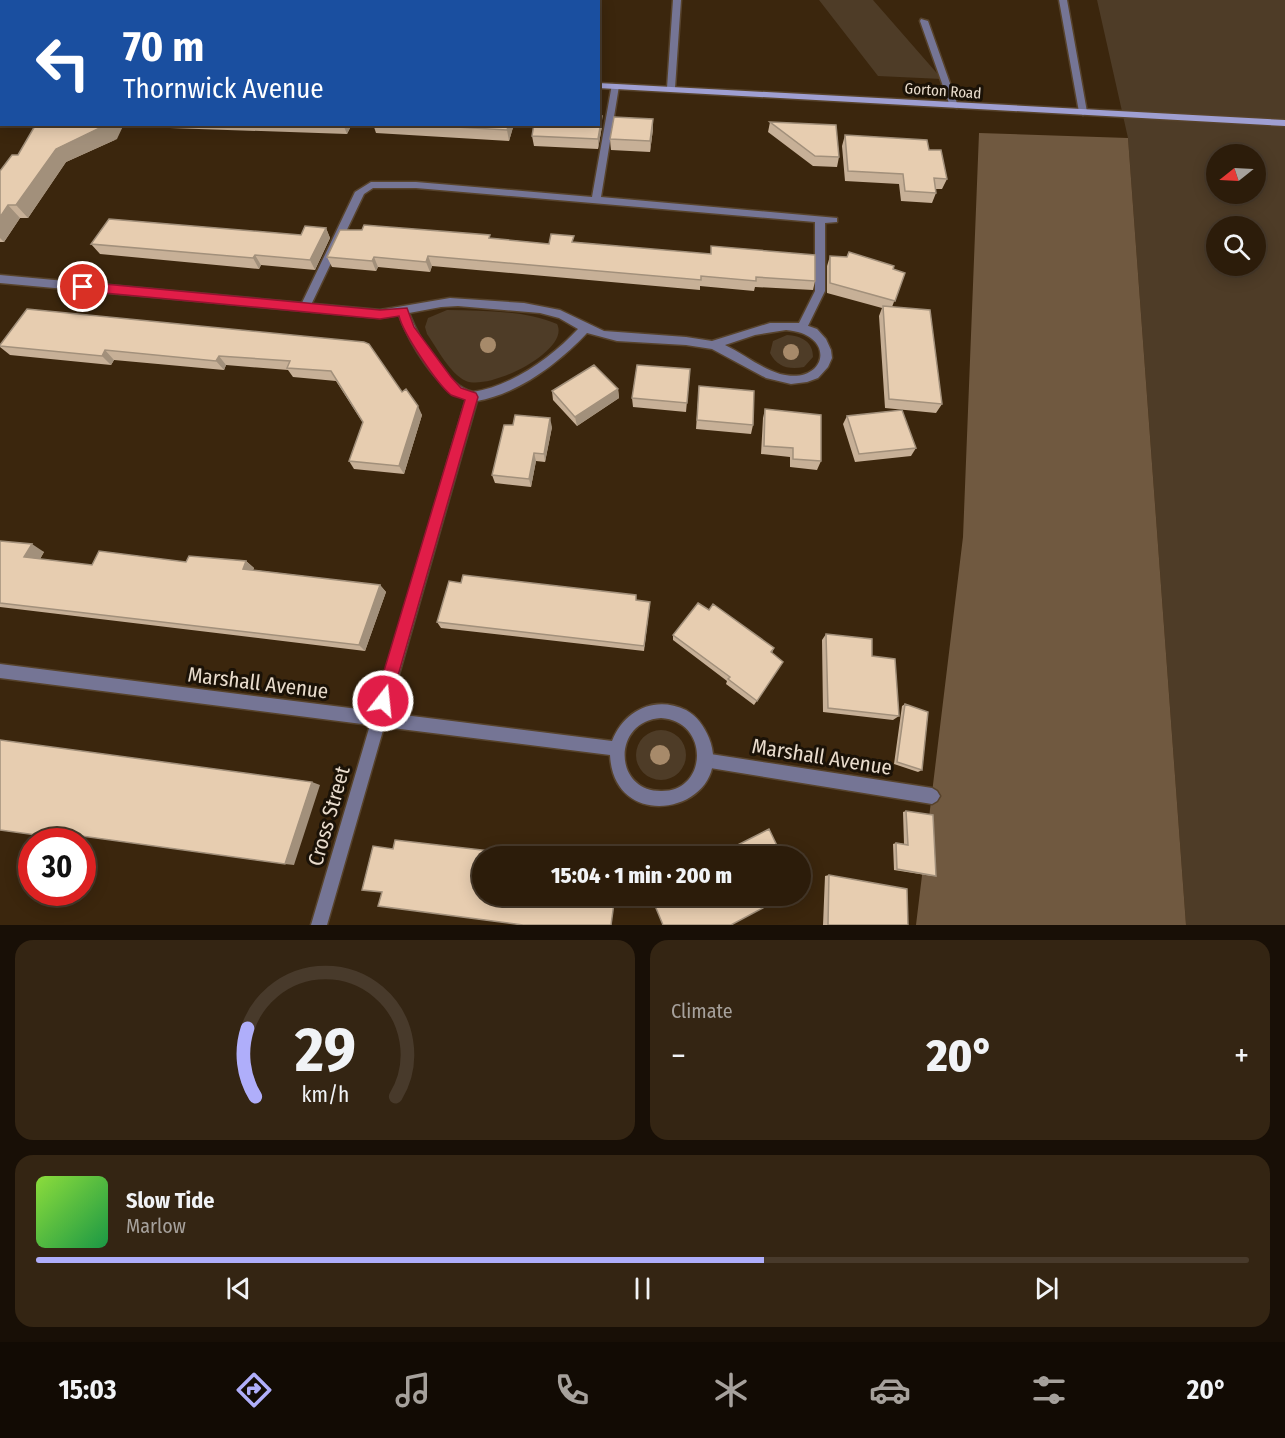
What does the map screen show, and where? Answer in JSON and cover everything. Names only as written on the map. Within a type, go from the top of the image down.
[{"type":"main road","name":"Gorton Road","points":[[600,85],[1285,123]]},
{"type":"street","points":[[670,88],[677,0]]},
{"type":"street","points":[[1063,0],[1083,112]]},
{"type":"street","points":[[924,21],[954,105]]},
{"type":"street","points":[[596,200],[615,86]]},
{"type":"street","points":[[305,308],[360,192],[365,187],[416,185],[834,220]]},
{"type":"street","points":[[802,327],[820,291],[820,219]]},
{"type":"street","points":[[0,279],[380,314],[435,303],[501,305],[561,314],[585,328],[608,335],[713,345],[773,375],[792,380],[805,379],[824,367],[827,358],[821,339],[802,327],[775,326],[713,345]]},
{"type":"street","points":[[403,311],[408,328],[447,381],[456,391],[472,397],[503,388],[560,352],[585,328]]},
{"type":"street","name":"Cross Street","points":[[319,925],[472,397]]},
{"type":"street","name":"Marshall Avenue","points":[[0,671],[618,749]]},
{"type":"street","points":[[665,710],[689,721],[698,732],[703,745],[704,759],[696,782],[679,797],[664,801],[649,799],[635,792],[625,780],[619,765],[618,749],[629,723],[639,715],[665,710]]},
{"type":"street","name":"Marshall Avenue","points":[[704,759],[932,796]]},
{"type":"shaded area","points":[[819,0],[873,0],[942,79],[878,76]]},
{"type":"shaded area","points":[[1097,0],[1285,0],[1285,925],[1186,925],[1128,138]]},
{"type":"shaded area","points":[[979,133],[1128,138],[1186,925],[916,925],[963,537]]},
{"type":"shaded area","points":[[447,310],[503,312],[531,316],[557,324],[558,334],[552,345],[541,356],[526,366],[492,380],[466,381],[449,367],[427,334],[425,327],[428,318]]},
{"type":"shaded area","points":[[787,335],[805,340],[811,347],[813,357],[804,367],[784,366],[776,362],[770,353],[773,341]]},
{"type":"shaded area","points":[[656,730],[666,730],[679,737],[686,750],[686,760],[679,773],[666,780],[656,780],[647,776],[640,769],[636,760],[636,750],[640,741],[647,734]]},
{"type":"building","points":[[600,116],[602,116],[598,139],[532,136],[534,126],[600,126]]},
{"type":"building","points":[[614,117],[653,119],[650,141],[610,139]]},
{"type":"building","points":[[770,122],[836,125],[839,157],[815,156]]},
{"type":"building","points":[[35,126],[104,126],[56,149],[16,205],[8,205],[0,217],[0,171],[12,155],[18,155]]},
{"type":"building","points":[[439,126],[508,126],[507,130]]},
{"type":"building","points":[[845,135],[927,140],[929,150],[941,150],[947,179],[934,178],[936,193],[905,191],[903,174],[848,171]]},
{"type":"building","points":[[109,219],[301,235],[305,226],[326,228],[310,260],[255,255],[253,258],[91,244]]},
{"type":"building","points":[[364,225],[490,235],[489,238],[549,244],[551,234],[574,236],[572,242],[711,254],[711,246],[815,255],[815,281],[756,277],[756,281],[701,276],[701,280],[428,256],[426,262],[374,257],[372,261],[327,257],[340,230],[362,230]]},
{"type":"building","points":[[849,252],[894,266],[893,269],[905,273],[895,301],[830,283],[830,256],[847,257]]},
{"type":"building","points":[[883,306],[930,310],[942,404],[889,399]]},
{"type":"building","points":[[27,309],[369,344],[402,392],[406,389],[418,406],[399,466],[349,461],[363,422],[331,371],[287,368],[290,361],[219,356],[216,361],[105,350],[102,356],[0,346]]},
{"type":"building","points":[[594,365],[618,389],[575,417],[552,391]]},
{"type":"building","points":[[637,365],[690,369],[687,403],[632,398]]},
{"type":"building","points":[[699,386],[754,391],[753,425],[697,420]]},
{"type":"building","points":[[765,409],[821,415],[821,461],[793,459],[793,448],[764,446]]},
{"type":"building","points":[[902,410],[916,448],[859,454],[847,416]]},
{"type":"building","points":[[515,415],[550,418],[544,454],[534,453],[529,479],[492,475],[504,425],[513,425]]},
{"type":"building","points":[[0,541],[32,544],[24,557],[92,565],[99,551],[186,562],[189,556],[246,561],[243,569],[380,585],[359,645],[0,603]]},
{"type":"building","points":[[463,575],[636,595],[636,600],[650,602],[644,646],[437,622],[449,581],[461,583]]},
{"type":"building","points":[[698,603],[709,610],[713,604],[774,648],[771,652],[783,662],[757,701],[728,679],[730,677],[673,635]]},
{"type":"building","points":[[826,634],[872,639],[872,656],[895,659],[899,716],[828,708]]},
{"type":"building","points":[[905,704],[928,712],[922,770],[897,762]]},
{"type":"building","points":[[0,740],[312,782],[285,864],[96,838],[96,828],[18,828],[18,832],[0,830]]},
{"type":"building","points":[[906,811],[933,815],[936,876],[897,869],[896,843],[908,845]]},
{"type":"building","points":[[769,829],[777,846],[736,846]]},
{"type":"building","points":[[395,840],[472,849],[472,906],[614,906],[611,925],[523,925],[378,906],[382,892],[362,890],[373,846],[393,849]]},
{"type":"building","points":[[829,875],[907,889],[908,925],[828,925]]},
{"type":"building","points":[[655,906],[766,906],[731,925],[663,925]]},
{"type":"route","points":[[83,287],[380,314],[403,311],[408,328],[447,381],[456,391],[472,397],[383,701]]}]
